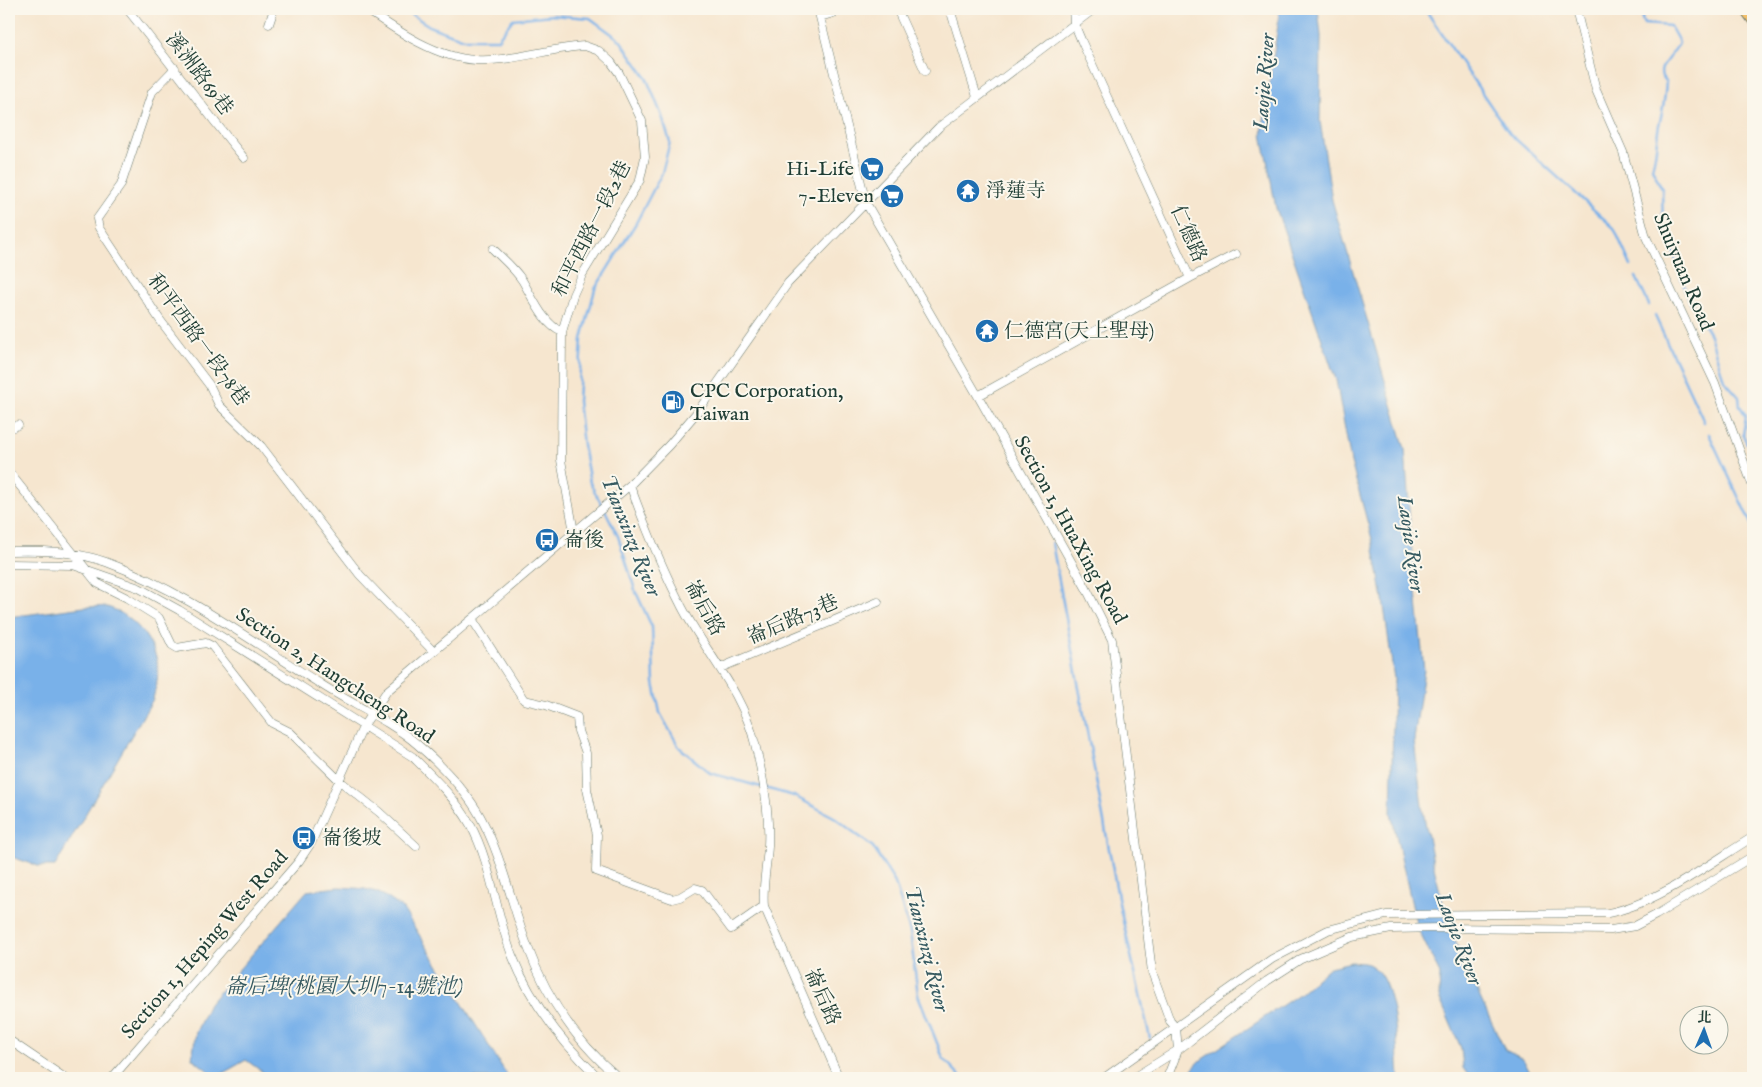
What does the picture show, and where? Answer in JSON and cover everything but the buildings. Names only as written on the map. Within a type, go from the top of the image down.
[{"type":"main road","points":[[1745,9],[1753,20]]},
{"type":"street","name":"溪洲路69巷","points":[[127,9],[175,68],[201,106],[244,158]]},
{"type":"street","points":[[269,24],[274,9]]},
{"type":"street","name":"和平西路一段2巷","points":[[366,9],[422,44],[474,60],[498,59],[585,46],[599,52],[611,62],[619,73],[642,120],[644,168],[640,180],[582,275],[562,332],[561,460],[574,532]]},
{"type":"street","points":[[819,13],[847,9]]},
{"type":"street","points":[[897,9],[926,71]]},
{"type":"street","points":[[950,9],[977,97]]},
{"type":"street","name":"仁德路","points":[[978,396],[1190,278],[1074,23],[1073,9]]},
{"type":"street","name":"Section 1, Heping West Road","points":[[112,1078],[299,861],[311,843],[364,725],[387,691],[630,485],[669,445],[698,410],[788,283],[939,127],[1094,9]]},
{"type":"street","name":"Shuiyuan Road","points":[[1576,9],[1596,90],[1623,152],[1646,237],[1715,383],[1753,487]]},
{"type":"street","name":"Section 1, HuaXing Road","points":[[819,13],[866,202],[1086,588],[1112,640],[1152,972],[1170,1021],[1176,1028],[1178,1050]]},
{"type":"street","name":"和平西路一段78巷","points":[[175,68],[152,92],[121,185],[97,218],[99,228],[160,320],[210,386],[218,405],[261,446],[360,574],[433,651]]},
{"type":"street","points":[[492,249],[512,268],[536,306],[555,329],[562,332]]},
{"type":"street","points":[[1190,278],[1236,254]]},
{"type":"street","points":[[9,429],[18,425]]},
{"type":"street","points":[[9,472],[97,583],[127,598],[159,618],[172,645],[177,648],[206,643],[212,646],[272,723],[290,732],[340,780],[416,846]]},
{"type":"street","name":"崙后路","points":[[630,485],[682,607],[720,668],[745,713],[755,743],[767,811],[768,845],[763,893],[764,906],[839,1078]]},
{"type":"street","name":"Section 2, Hangcheng Road","points":[[9,551],[72,553],[104,561],[143,576],[371,714],[416,744],[462,790],[480,816],[490,837],[527,946],[553,999],[584,1045],[619,1078]]},
{"type":"street","name":"Section 2, Hangcheng Road","points":[[9,564],[72,565],[139,588],[179,610],[414,757],[440,785],[470,824],[484,859],[512,954],[529,990],[552,1027],[599,1078]]},
{"type":"street","name":"崙后路73巷","points":[[720,668],[878,602]]},
{"type":"street","points":[[472,619],[524,700],[546,705],[577,717],[578,731],[586,753],[588,789],[597,835],[596,871],[672,899],[680,897],[695,888],[702,890],[731,929],[764,906]]},
{"type":"street","points":[[1104,1078],[1272,959],[1328,930],[1386,915],[1497,912],[1608,913],[1628,909],[1648,901],[1753,837]]},
{"type":"street","points":[[1134,1078],[1178,1050],[1267,981],[1301,959],[1352,937],[1391,929],[1611,930],[1635,926],[1753,856]]},
{"type":"street","points":[[9,1040],[65,1078]]},
{"type":"street","points":[[1168,1078],[1178,1050]]},
{"type":"water","name":"Laojie River","points":[[1278,9],[1318,9],[1321,36],[1320,121],[1332,200],[1405,449],[1412,553],[1424,670],[1414,740],[1422,806],[1435,872],[1449,926],[1482,1002],[1505,1050],[1523,1059],[1533,1078],[1470,1078],[1463,1068],[1461,1048],[1439,997],[1440,974],[1417,927],[1391,813],[1394,679],[1383,599],[1372,539],[1351,462],[1336,380],[1276,208],[1262,134],[1279,18]]},
{"type":"water","points":[[84,607],[107,607],[126,616],[135,623],[154,651],[158,671],[157,681],[153,699],[55,866],[38,866],[9,856],[9,617]]},
{"type":"water","name":"崙后埤(桃園大圳7-14號池)","points":[[338,887],[358,888],[379,893],[403,909],[509,1078],[271,1078],[246,1060],[216,1077],[192,1058],[196,1032],[209,1004],[307,891]]},
{"type":"water","points":[[1351,962],[1370,965],[1379,973],[1386,984],[1394,1017],[1399,1078],[1190,1078],[1190,1072],[1201,1060],[1299,994],[1330,967]]},
{"type":"waterway","name":"Tianxinzi River","points":[[403,9],[431,27],[464,39],[498,39],[513,19],[552,15],[590,18],[620,40],[646,77],[662,116],[670,142],[662,173],[636,223],[595,289],[582,339],[578,401],[583,445],[590,483],[602,505]]},
{"type":"waterway","points":[[1425,9],[1510,134],[1614,228],[1631,266]]},
{"type":"waterway","points":[[1644,9],[1642,20],[1644,24],[1670,26],[1679,42],[1662,67],[1661,72],[1666,82],[1666,88],[1652,168],[1662,189],[1663,230],[1670,241],[1687,296],[1710,335],[1724,380],[1739,397],[1740,406],[1746,416],[1743,435],[1753,456]]},
{"type":"waterway","points":[[1636,277],[1649,305]]},
{"type":"waterway","points":[[1655,316],[1704,422]]},
{"type":"waterway","points":[[1709,434],[1753,528]]},
{"type":"waterway","name":"Tianxinzi River","points":[[605,510],[618,536],[635,590],[652,627],[654,683],[660,713],[679,747],[710,773],[794,796],[834,817],[873,847],[895,883],[910,932],[918,995],[943,1058],[962,1078]]},
{"type":"waterway","points":[[1052,543],[1120,908],[1150,1038]]},
{"type":"place","name":"Hi-Life","points":[[872,169]]},
{"type":"place","name":"淨蓮寺","points":[[968,191]]},
{"type":"place","name":"7-Eleven","points":[[892,196]]},
{"type":"place","name":"仁德宮(天上聖母)","points":[[987,331]]},
{"type":"place","name":"CPC Corporation, Taiwan","points":[[673,402]]},
{"type":"place","name":"崙後","points":[[547,540]]},
{"type":"place","name":"崙後坡","points":[[304,838]]}]
